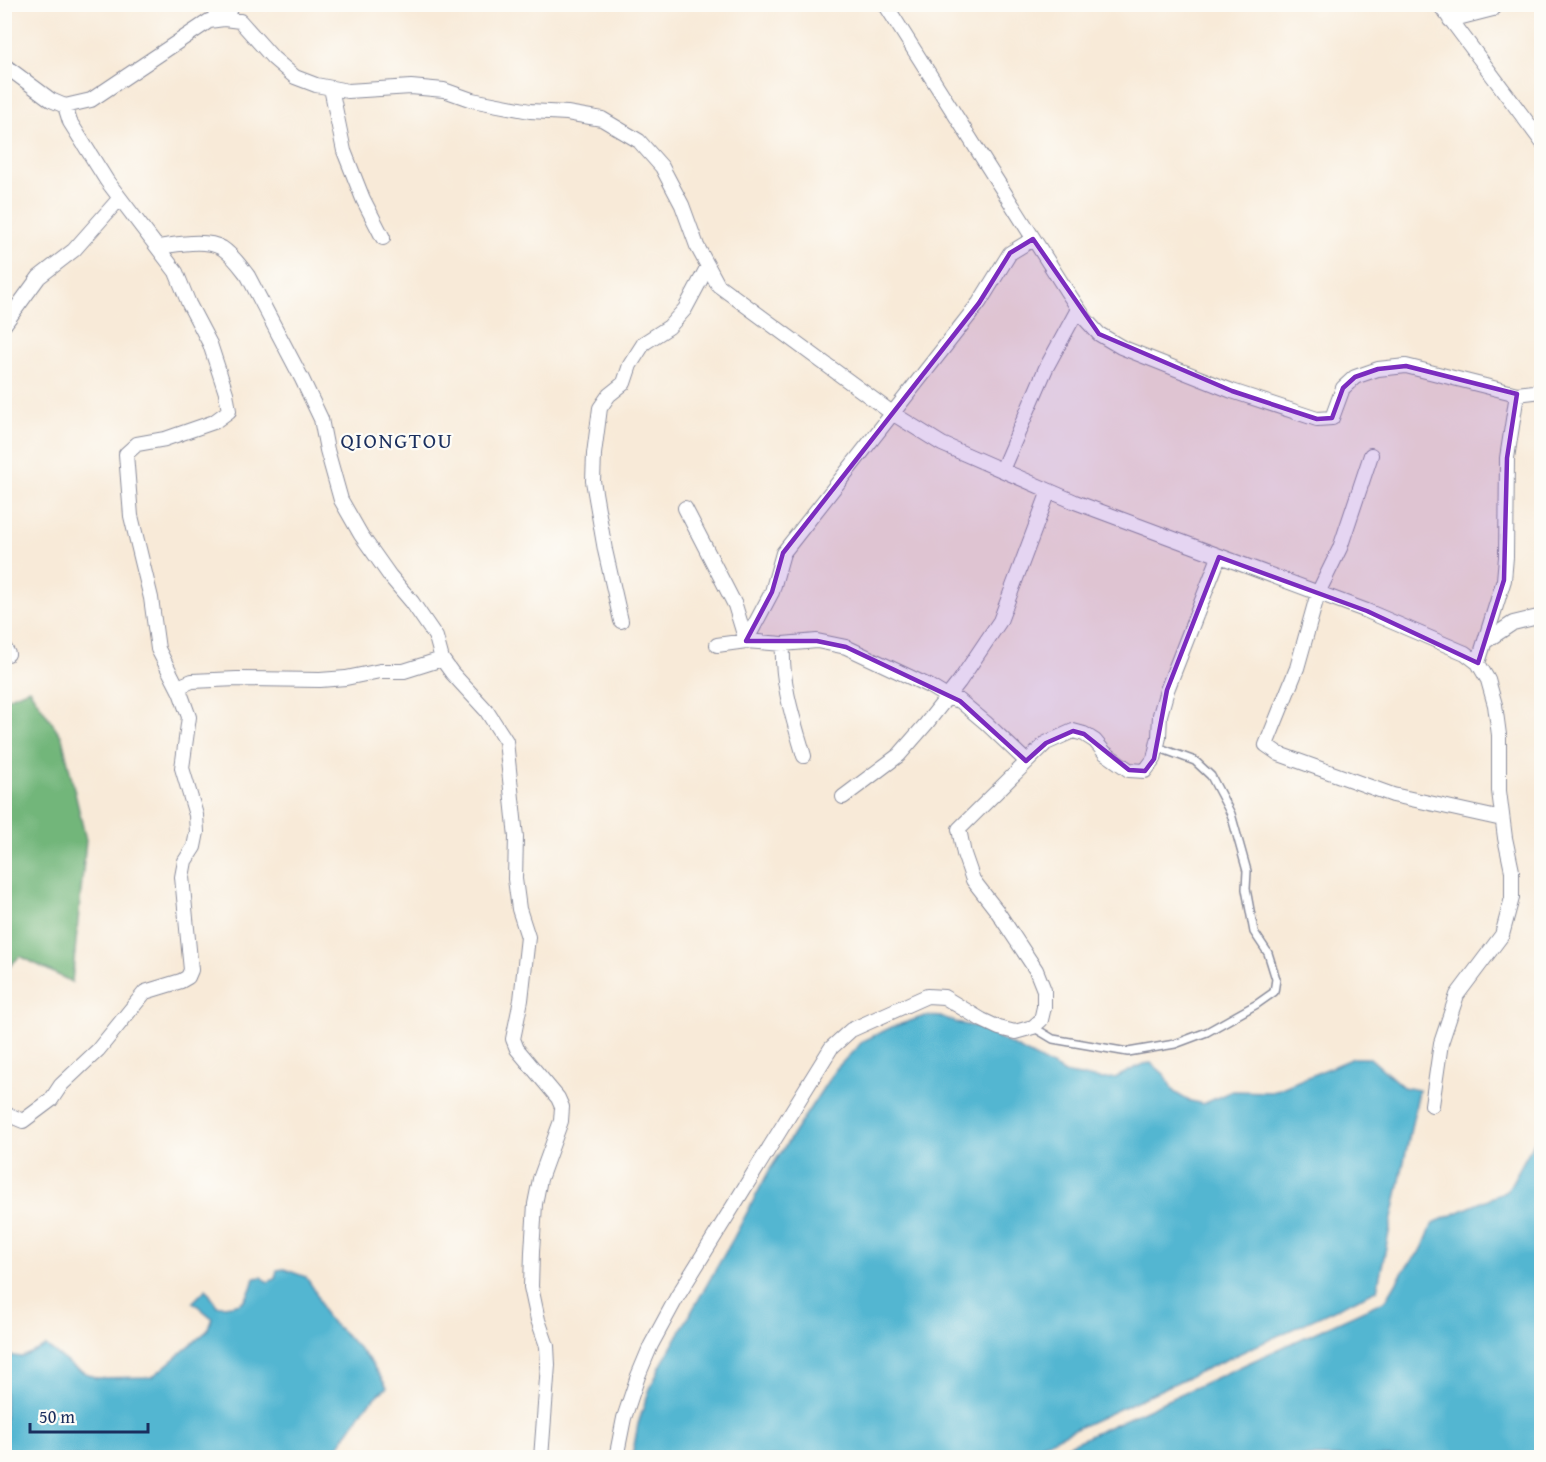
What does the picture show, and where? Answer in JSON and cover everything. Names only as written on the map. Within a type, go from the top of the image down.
[{"type":"street","points":[[210,4],[224,19]]},
{"type":"street","points":[[224,19],[232,4]]},
{"type":"street","points":[[885,4],[1078,309],[1099,334],[1121,346],[1232,391],[1317,419],[1332,418],[1342,388],[1355,377],[1378,369],[1406,366],[1517,394],[1542,391]]},
{"type":"street","points":[[1439,4],[1542,142]]},
{"type":"street","points":[[1450,20],[1493,9],[1491,4]]},
{"type":"street","points":[[4,65],[51,100],[65,106],[91,100],[209,21],[224,19],[240,21],[273,58],[295,77],[315,85],[348,90],[411,87],[444,90],[472,100],[530,111],[602,119],[639,141],[662,167],[682,205],[697,246],[718,285],[892,413],[942,444],[1049,491],[1318,593],[1465,653],[1478,663],[1488,680],[1495,705],[1499,735],[1499,791],[1512,871],[1512,898],[1502,935],[1457,995],[1441,1043],[1431,1105]]},
{"type":"street","points":[[331,88],[344,151],[363,200],[382,238]]},
{"type":"street","points":[[4,1116],[9,1115],[23,1121],[51,1100],[61,1085],[98,1050],[145,992],[181,981],[188,976],[191,970],[182,877],[185,861],[194,847],[197,832],[196,815],[182,768],[189,717],[178,687],[158,648],[151,598],[131,516],[126,454],[137,444],[165,439],[214,422],[229,411],[226,393],[210,344],[189,304],[176,272],[107,181],[70,122],[65,106]]},
{"type":"street","points":[[4,325],[39,277],[74,250],[120,198]]},
{"type":"street","points":[[746,641],[772,592],[783,553],[979,303],[1010,253],[1033,239]]},
{"type":"street","points":[[157,248],[190,243],[222,248],[248,276],[321,419],[341,500],[360,535],[436,637],[442,659],[486,710],[506,741],[516,837],[515,879],[519,909],[528,937],[521,1000],[513,1039],[517,1049],[558,1098],[562,1107],[561,1121],[540,1179],[535,1204],[532,1252],[531,1287],[538,1320],[547,1346],[548,1365],[541,1458]]},
{"type":"street","points":[[621,621],[593,481],[600,408],[609,395],[624,383],[630,365],[644,343],[669,327],[685,309],[708,266]]},
{"type":"street","points":[[1002,470],[1046,368],[1078,309]]},
{"type":"street","points":[[1478,663],[1504,580],[1507,458],[1517,394]]},
{"type":"street","points":[[1371,455],[1341,548],[1318,593],[1297,668],[1266,745],[1279,754],[1393,795],[1502,819]]},
{"type":"street","points":[[843,798],[899,755],[947,697],[1000,621],[1049,491]]},
{"type":"street","points":[[685,508],[735,605],[746,641]]},
{"type":"street","points":[[616,1458],[624,1418],[651,1345],[677,1297],[831,1048],[851,1030],[927,996],[944,997],[961,1009],[999,1028],[1016,1032],[1033,1027],[1041,1020],[1044,990],[1036,970],[997,911],[973,880],[959,829],[1046,743],[1073,731],[1089,738],[1105,753],[1130,770],[1145,771],[1154,759],[1160,715],[1167,690],[1219,557]]},
{"type":"street","points":[[1485,641],[1513,623],[1542,615]]},
{"type":"street","points":[[717,645],[746,641],[783,644],[817,641],[846,646],[947,697],[960,701],[987,723],[1026,761]]},
{"type":"street","points":[[783,644],[782,664],[787,696],[804,756]]},
{"type":"street","points":[[178,687],[192,681],[237,679],[320,681],[380,671],[404,671],[442,659]]},
{"type":"lane","points":[[1033,1027],[1053,1039],[1128,1052],[1175,1044],[1207,1032],[1274,992],[1276,979],[1268,953],[1254,932],[1249,911],[1246,871],[1231,814],[1211,776],[1195,761],[1157,747]]},
{"type":"highlighted area","points":[[1033,239],[1099,334],[1232,391],[1317,419],[1332,418],[1343,388],[1355,377],[1378,369],[1406,366],[1517,394],[1507,458],[1504,580],[1478,663],[1367,611],[1219,557],[1167,690],[1154,759],[1145,771],[1129,770],[1084,734],[1073,731],[1046,743],[1026,761],[960,701],[846,647],[817,641],[746,641],[772,592],[783,553],[979,303],[1010,253]]},
{"type":"green space","points":[[29,689],[62,737],[86,840],[72,982],[20,956],[5,971],[5,699]]},
{"type":"water","points":[[925,1016],[943,1017],[957,1023],[978,1027],[1067,1074],[1101,1079],[1115,1078],[1143,1064],[1151,1063],[1164,1074],[1174,1092],[1187,1100],[1203,1104],[1232,1091],[1272,1092],[1353,1058],[1370,1058],[1403,1087],[1419,1090],[1377,1290],[1015,1457],[632,1457],[638,1424],[661,1365],[769,1171],[835,1070],[863,1041],[892,1027]]},
{"type":"water","points":[[1541,1130],[1541,1457],[1043,1457],[1386,1300],[1404,1270],[1422,1249],[1433,1223],[1507,1191]]},
{"type":"water","points":[[284,1269],[306,1277],[326,1317],[370,1361],[387,1387],[365,1407],[334,1453],[338,1457],[5,1457],[5,1355],[22,1357],[46,1346],[73,1367],[96,1378],[152,1377],[207,1331],[212,1318],[193,1302],[206,1289],[217,1306],[238,1304],[246,1298],[254,1278],[262,1277],[268,1282],[275,1279],[277,1270]]},
{"type":"district","name":"QIONGTOU","points":[[397,440]]}]
